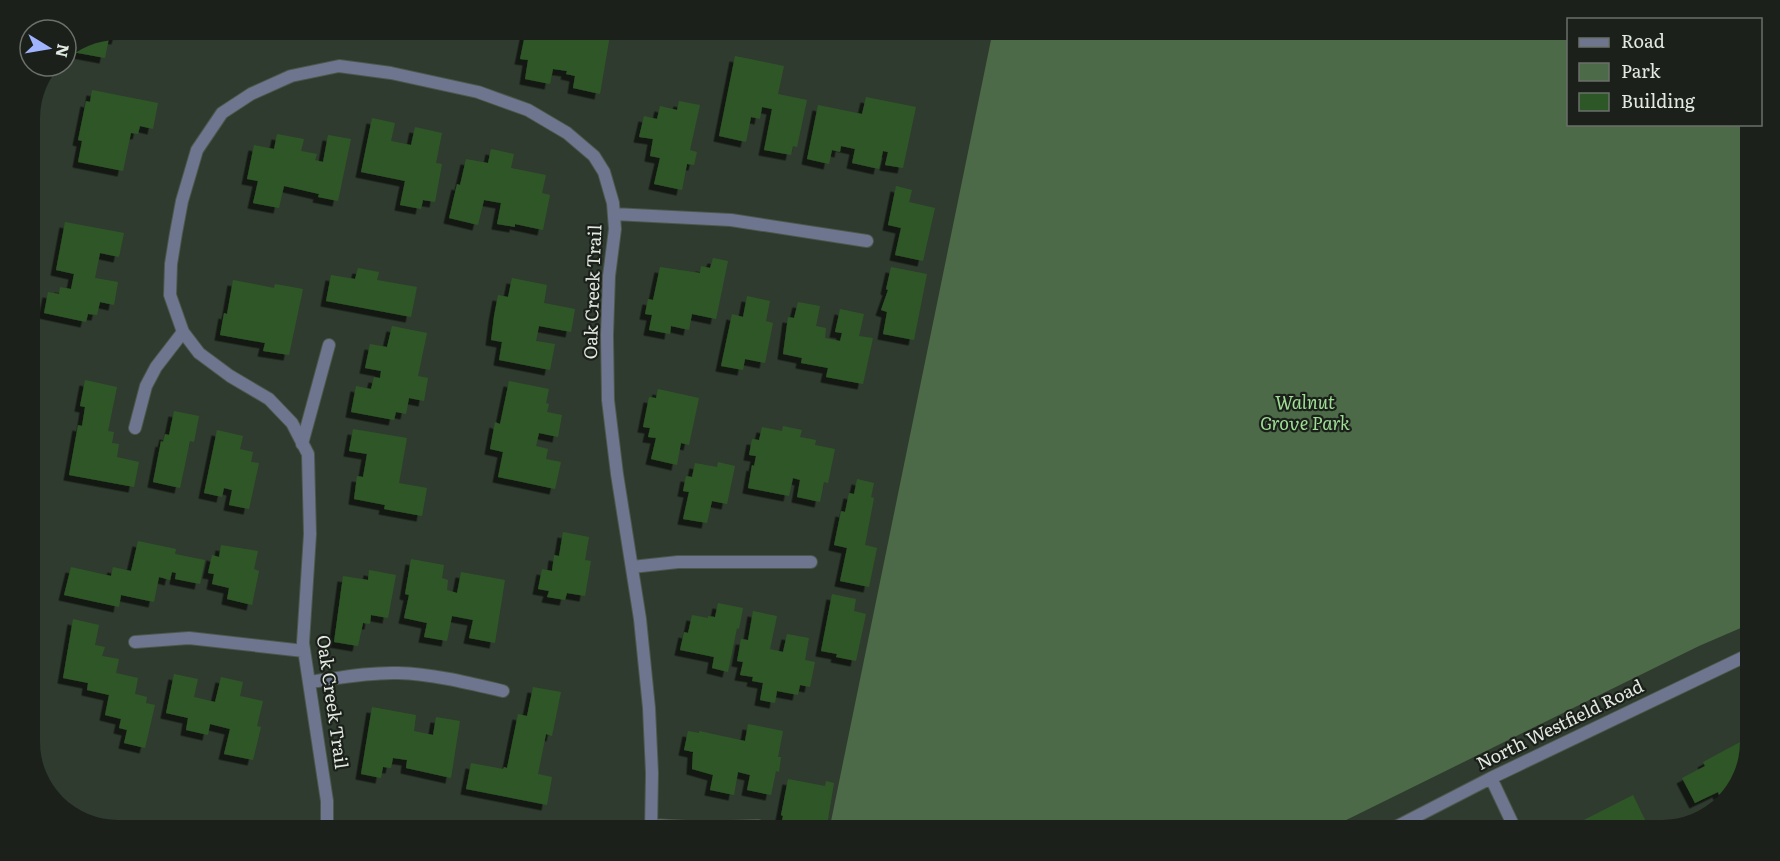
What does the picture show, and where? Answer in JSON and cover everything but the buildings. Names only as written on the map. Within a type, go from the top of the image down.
[{"type":"street","name":"Oak Creek Trail","points":[[327,820],[327,801],[304,651],[310,534],[308,454],[292,423],[269,399],[230,376],[199,353],[183,332],[170,295],[171,264],[182,201],[197,150],[222,112],[251,94],[291,76],[339,66],[391,73],[478,92],[528,110],[567,133],[594,156],[604,172],[613,203],[615,230],[609,276],[607,323],[608,400],[640,619],[649,708],[651,820]]},
{"type":"street","points":[[614,214],[731,220],[867,241]]},
{"type":"street","points":[[135,428],[146,386],[156,367],[183,332]]},
{"type":"street","points":[[302,444],[329,345]]},
{"type":"street","points":[[632,567],[678,562],[811,562]]},
{"type":"street","points":[[135,642],[189,638],[304,651]]},
{"type":"street","name":"North Westfield Road","points":[[1409,820],[1491,778],[1740,659]]},
{"type":"street","points":[[310,682],[376,673],[399,673],[456,680],[503,691]]},
{"type":"street","points":[[1491,778],[1511,820]]},
{"type":"green space","name":"Walnut Grove Park","points":[[991,40],[1567,40],[1567,126],[1739,126],[1740,628],[1699,646],[1346,820],[831,820]]}]
